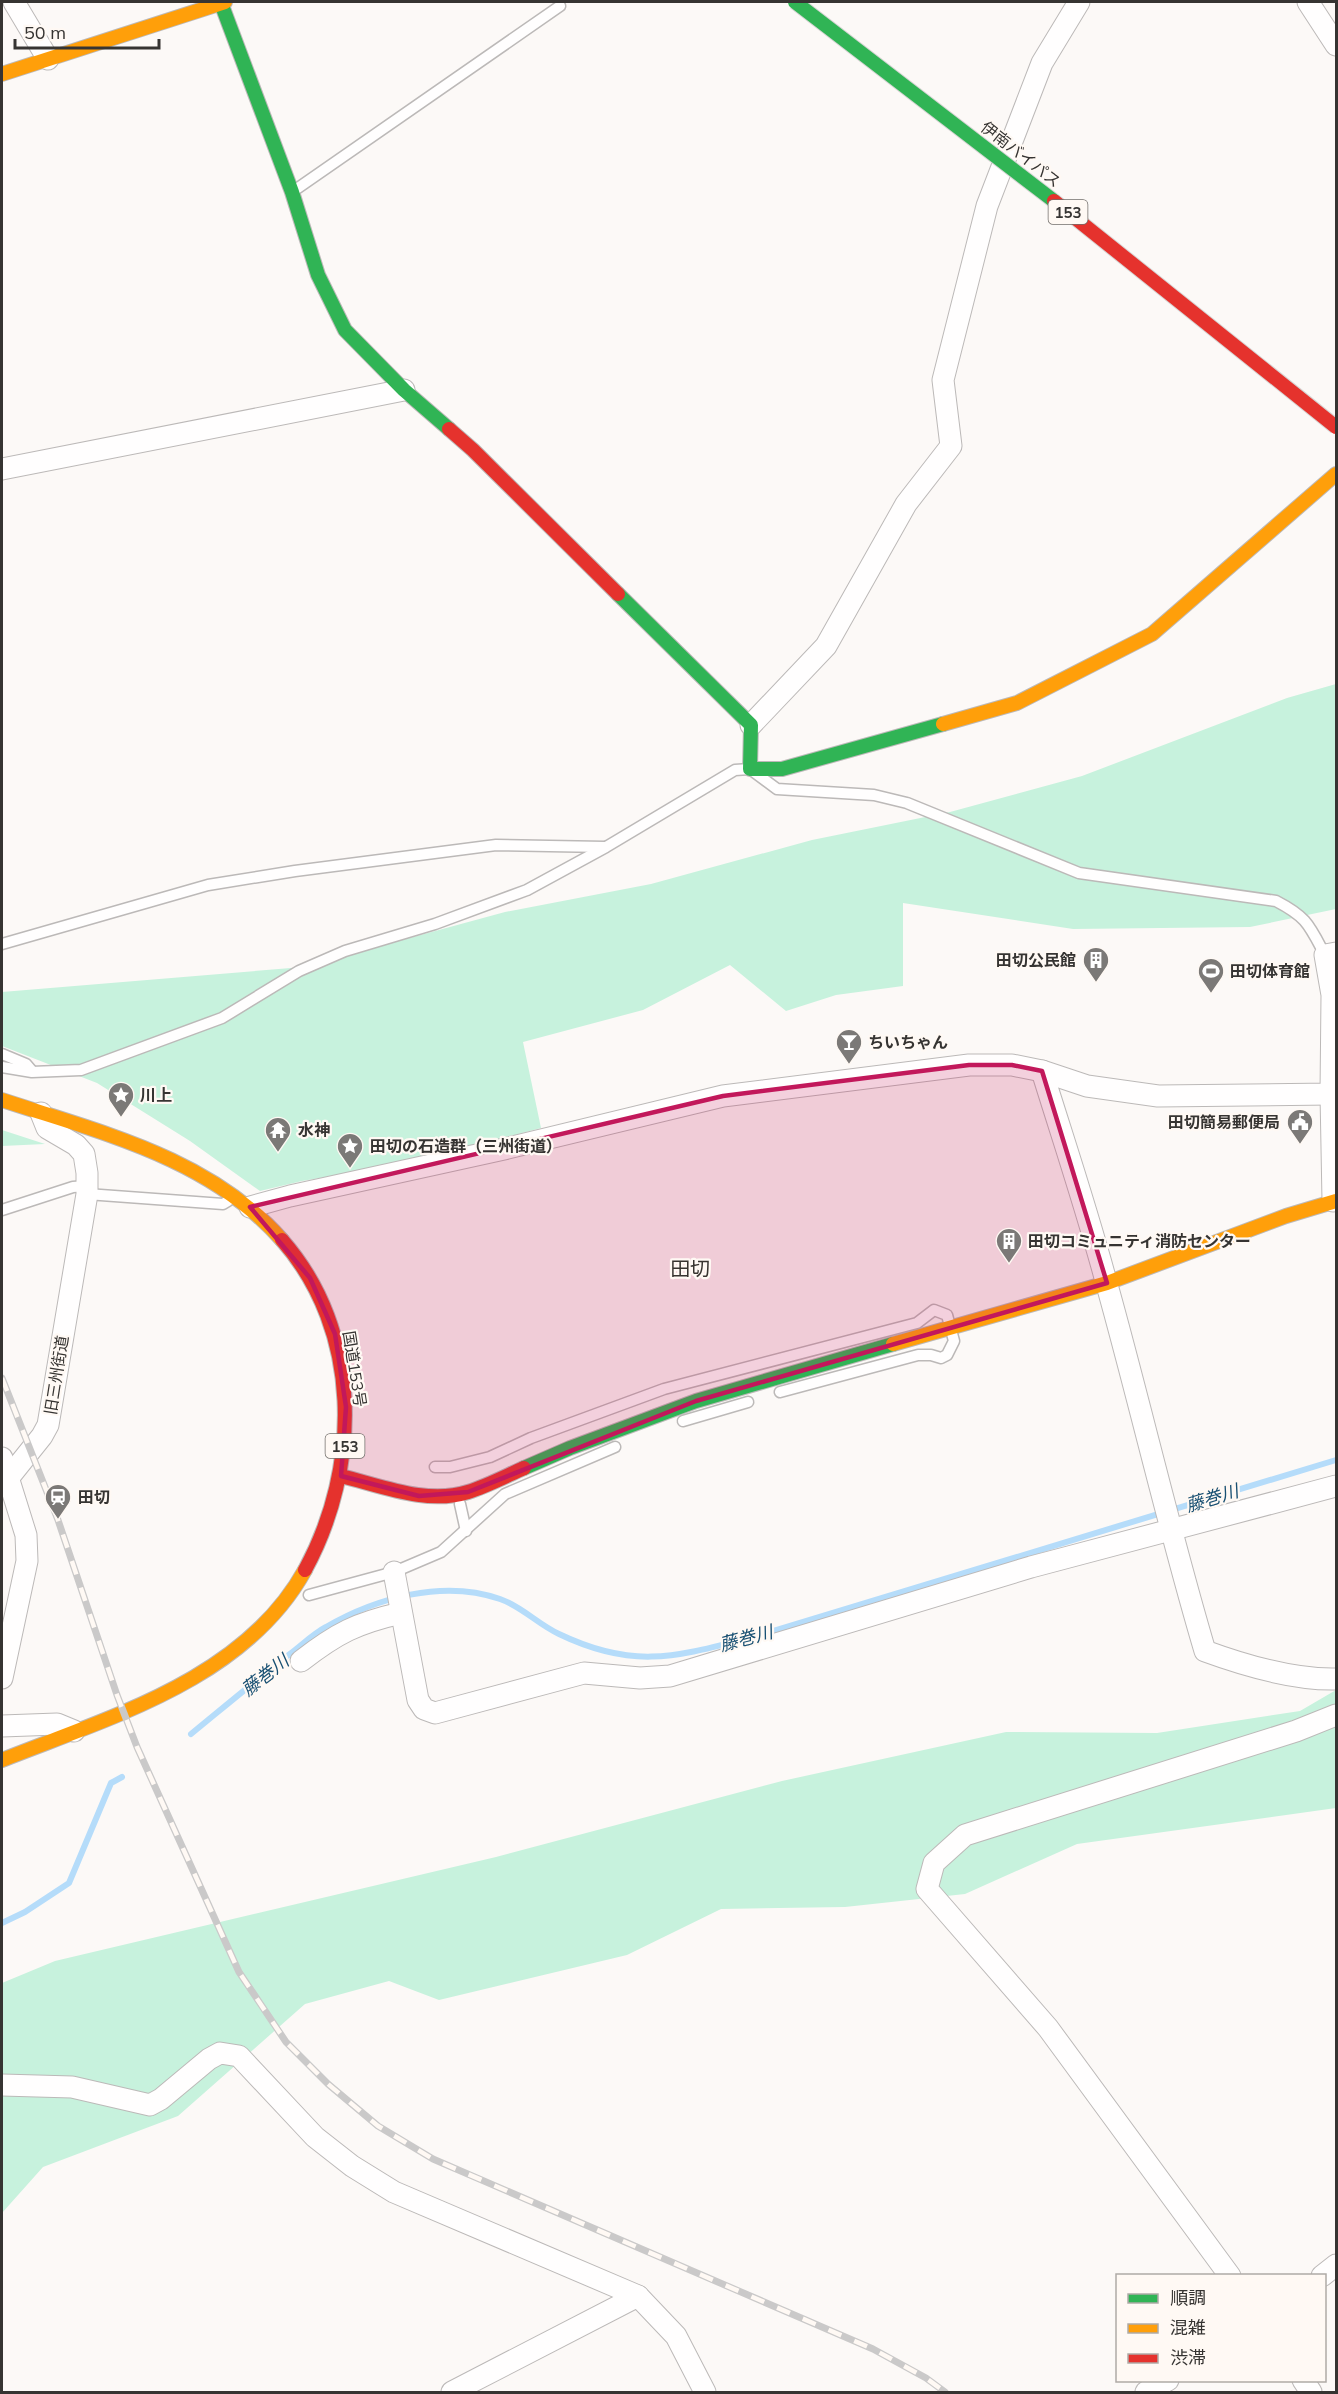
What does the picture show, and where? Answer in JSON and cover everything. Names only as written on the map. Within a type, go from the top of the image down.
[{"type":"main road","points":[[2,74],[223,2],[292,192],[318,275],[345,330],[405,390],[473,450],[751,724],[750,769],[782,769],[1017,703],[1152,634],[1336,474]]},
{"type":"main road","name":"伊南バイパス","points":[[795,2],[1076,218],[1336,428]]},
{"type":"main road","name":"国道153号","points":[[2,1100],[157,1153],[216,1182],[243,1202],[279,1237],[310,1278],[335,1334],[346,1407],[346,1438],[341,1476],[329,1522],[318,1547],[292,1592],[265,1623],[242,1645],[204,1672],[161,1695],[2,1760]]},
{"type":"main road","points":[[341,1476],[419,1496],[447,1496],[468,1492],[570,1448],[696,1401],[1107,1283],[1286,1215],[1335,1201]]},
{"type":"street","points":[[14,2],[48,59]]},
{"type":"street","points":[[751,724],[826,646],[906,504],[951,446],[944,380],[987,206],[1042,63],[1079,2]]},
{"type":"street","points":[[1308,2],[1336,45]]},
{"type":"street","points":[[2,469],[405,390]]},
{"type":"street","points":[[1331,954],[1331,1094],[1335,1201]]},
{"type":"street","points":[[243,1202],[516,1147],[723,1096],[969,1065],[1012,1065],[1042,1071],[1087,1086],[1158,1096],[1331,1094]]},
{"type":"street","points":[[1042,1071],[1107,1283],[1180,1566],[1205,1651],[1232,1661],[1313,1680],[1336,1679]]},
{"type":"street","name":"旧三州街道","points":[[2,1678],[28,1548],[26,1535],[4,1473],[42,1436],[48,1425],[87,1190],[84,1154],[76,1145],[47,1128],[41,1113]]},
{"type":"street","points":[[395,1579],[418,1700],[424,1709],[435,1713],[584,1673],[640,1678],[670,1676],[1031,1567],[1336,1486]]},
{"type":"street","points":[[301,1661],[331,1638],[368,1621],[401,1611]]},
{"type":"street","points":[[1229,2274],[1048,2028],[927,1889],[934,1863],[965,1835],[1296,1731],[1336,1715]]},
{"type":"street","points":[[2,1726],[57,1724],[74,1731]]},
{"type":"street","points":[[2,2085],[72,2087],[150,2104],[161,2099],[220,2053],[239,2056],[315,2137],[352,2166],[394,2192],[638,2296],[676,2336],[705,2392]]},
{"type":"street","points":[[452,2392],[638,2296]]},
{"type":"street","points":[[1146,2392],[1164,2382]]},
{"type":"lane","points":[[292,192],[560,6]]},
{"type":"lane","points":[[2,1067],[32,1072],[81,1070],[222,1018],[299,970],[345,951],[435,924],[527,890],[606,847],[735,770],[750,769],[777,789],[874,795],[907,803],[1079,873],[1276,901],[1297,912],[1331,954]]},
{"type":"lane","points":[[2,944],[208,885],[496,845],[606,847]]},
{"type":"lane","points":[[2,1054],[26,1064],[32,1072]]},
{"type":"lane","points":[[2,1210],[73,1187],[223,1204],[243,1202]]},
{"type":"lane","points":[[435,1467],[452,1472],[531,1438],[664,1389],[917,1323],[934,1310],[947,1315],[954,1341],[947,1355],[941,1358],[931,1355],[918,1356],[762,1397],[672,1424]]},
{"type":"lane","points":[[309,1595],[395,1579],[441,1552],[505,1494],[630,1440]]},
{"type":"lane","points":[[460,1504],[466,1531]]},
{"type":"highlighted area","points":[[969,1065],[1012,1065],[1042,1071],[1107,1283],[696,1401],[468,1492],[419,1496],[341,1476],[346,1407],[335,1334],[310,1278],[250,1207],[723,1096]]},
{"type":"green space","points":[[1336,684],[1336,909],[1250,927],[1073,929],[903,903],[903,986],[836,995],[786,1011],[730,965],[643,1010],[523,1042],[541,1128],[408,1163],[302,1181],[260,1191],[190,1141],[97,1083],[2,1046],[2,992],[303,967],[505,912],[651,884],[812,840],[950,812],[1082,776],[1287,698]]},
{"type":"green space","points":[[2,1130],[45,1144],[2,1146]]},
{"type":"green space","points":[[1336,1690],[1336,1808],[1077,1844],[965,1894],[845,1907],[721,1909],[627,1955],[439,2000],[389,1981],[305,2004],[178,2116],[43,2167],[2,2213],[2,1983],[55,1961],[496,1857],[782,1781],[1006,1732],[1157,1733],[1300,1711]]},
{"type":"waterway","name":"藤巻川","points":[[191,1734],[312,1636],[345,1617],[388,1600],[433,1591],[478,1593],[508,1602],[559,1634],[586,1646],[611,1653],[635,1656],[680,1654],[757,1636],[1336,1460]]},
{"type":"waterway","name":"藤巻川","points":[[2,1923],[25,1912],[69,1883],[111,1783],[122,1777]]},
{"type":"railway","points":[[2,1378],[58,1520],[137,1747],[239,1972],[286,2042],[328,2084],[378,2126],[433,2159],[873,2349],[926,2378],[945,2392]]},
{"type":"traffic: fast","points":[[795,2],[1054,201]]},
{"type":"traffic: fast","points":[[221,3],[292,192],[318,275],[345,330],[404,390],[449,429]]},
{"type":"traffic: fast","points":[[618,594],[751,725],[750,769],[782,769],[943,724]]},
{"type":"traffic: fast","points":[[524,1468],[570,1448],[696,1401],[893,1344]]},
{"type":"traffic: slow","points":[[2,74],[225,2]]},
{"type":"traffic: slow","points":[[943,724],[1017,703],[1152,634],[1336,474]]},
{"type":"traffic: slow","points":[[2,1100],[116,1137],[188,1168],[222,1188],[253,1212],[282,1240]]},
{"type":"traffic: slow","points":[[893,1344],[1107,1283],[1286,1216],[1336,1201]]},
{"type":"traffic: slow","points":[[2,1760],[130,1710],[172,1690],[211,1667],[248,1640],[279,1608],[305,1570]]},
{"type":"traffic: jam","points":[[1054,201],[1336,427]]},
{"type":"traffic: jam","points":[[449,429],[618,594]]},
{"type":"traffic: jam","points":[[282,1240],[308,1276],[327,1315],[339,1357],[344,1400],[343,1444],[336,1488],[323,1530],[305,1570]]},
{"type":"traffic: jam","points":[[341,1476],[404,1493],[437,1496],[468,1492],[524,1468]]},
{"type":"place","name":"田切公民館","points":[[1096,983]]},
{"type":"place","name":"田切体育館","points":[[1211,994]]},
{"type":"place","name":"ちいちゃん","points":[[849,1065]]},
{"type":"place","name":"川上","points":[[121,1118]]},
{"type":"place","name":"田切簡易郵便局","points":[[1300,1145]]},
{"type":"place","name":"水神","points":[[278,1153]]},
{"type":"place","name":"田切の石造群（三州街道）","points":[[350,1169]]},
{"type":"place","name":"田切コミュニティ消防センター","points":[[1009,1264]]},
{"type":"place","name":"田切","points":[[58,1520]]},
{"type":"district","name":"田切","points":[[690,1268]]}]
